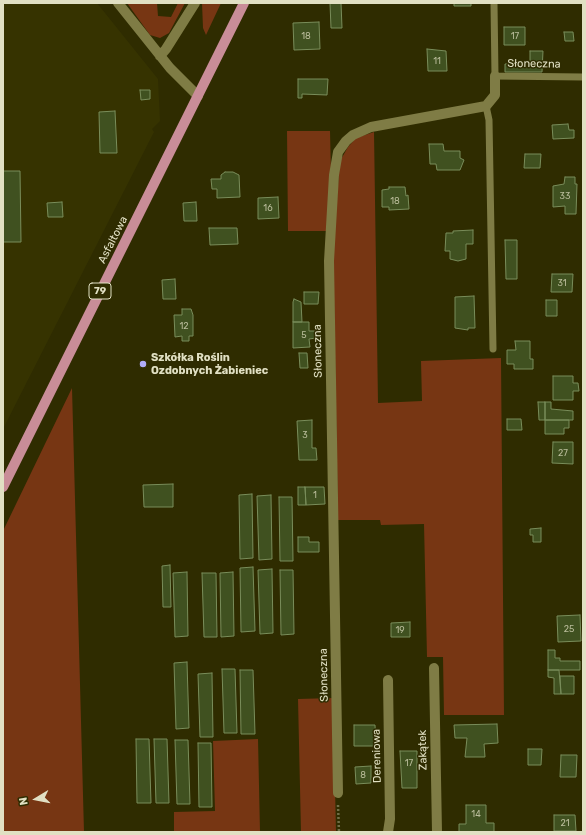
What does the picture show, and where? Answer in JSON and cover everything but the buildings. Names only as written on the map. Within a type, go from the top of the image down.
[{"type":"main road","name":"Asfaltowa","points":[[3,486],[244,3]]},
{"type":"street","points":[[118,3],[160,56],[179,78],[198,96]]},
{"type":"street","points":[[160,56],[195,3]]},
{"type":"street","name":"Słoneczna","points":[[338,794],[329,262],[334,175],[338,152],[346,141],[353,135],[371,127],[486,106],[495,95],[495,76]]},
{"type":"street","name":"Zakątek","points":[[434,668],[437,832]]},
{"type":"street","name":"Dereniowa","points":[[388,680],[390,819],[388,832]]},
{"type":"lane","points":[[494,3],[495,76]]},
{"type":"lane","name":"Słoneczna","points":[[495,76],[583,77]]},
{"type":"lane","points":[[486,106],[489,120],[493,349]]},
{"type":"path","points":[[338,794],[339,832]]},
{"type":"shaded area","points":[[3,3],[97,3],[158,79],[160,121],[152,129],[154,132],[3,429]]},
{"type":"shaded area","points":[[127,3],[157,3],[158,16],[171,17],[178,3],[185,3],[169,33],[160,38],[150,35]]},
{"type":"shaded area","points":[[202,3],[221,3],[206,35],[203,28]]},
{"type":"shaded area","points":[[287,131],[330,131],[331,173],[327,231],[288,231]]},
{"type":"shaded area","points":[[374,132],[378,403],[422,401],[421,361],[501,358],[504,715],[444,715],[443,657],[427,657],[424,524],[381,525],[380,520],[338,520],[333,247],[340,161],[348,147],[356,138]]},
{"type":"shaded area","points":[[72,388],[84,832],[3,832],[3,531]]},
{"type":"shaded area","points":[[333,698],[336,832],[301,832],[298,699]]},
{"type":"shaded area","points":[[258,739],[260,832],[174,832],[174,812],[215,811],[213,741]]},
{"type":"place","name":"Szkółka Roślin Ozdobnych Żabieniec","points":[[143,364]]}]
